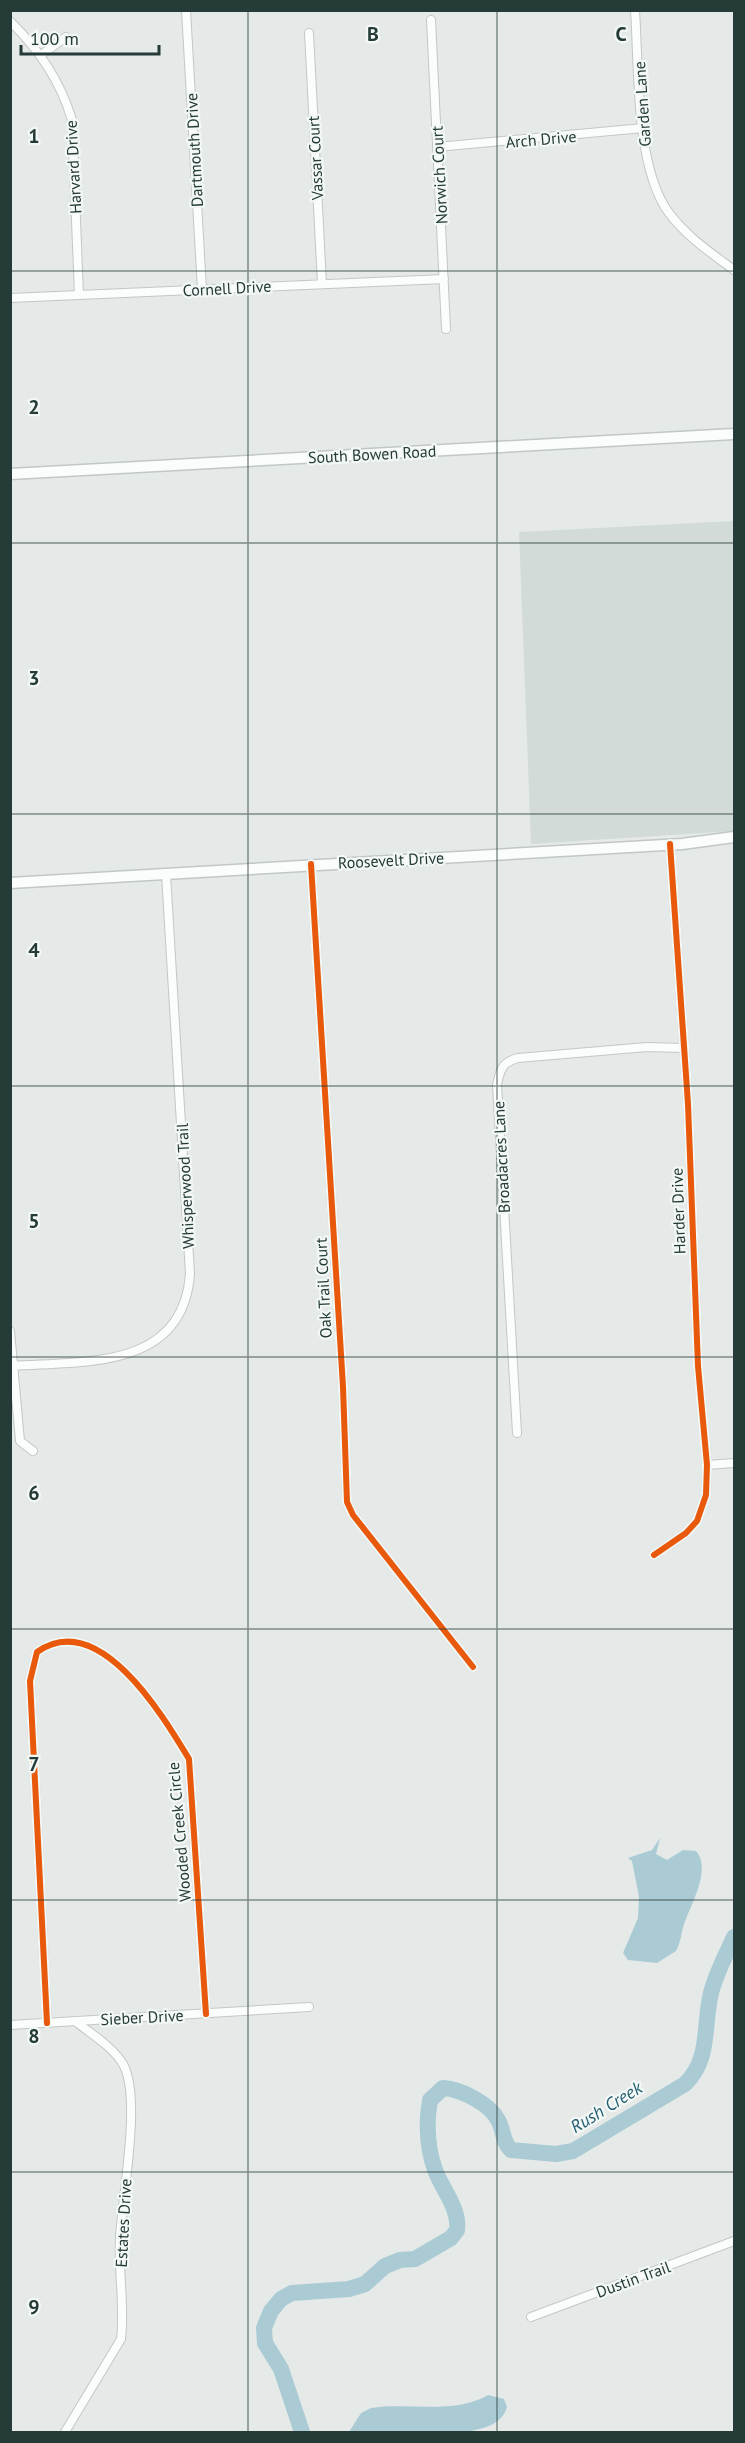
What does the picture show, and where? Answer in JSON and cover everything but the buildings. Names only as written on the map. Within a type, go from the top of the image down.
[{"type":"street","name":"Dartmouth Drive","points":[[186,10],[202,290]]},
{"type":"street","name":"Garden Lane","points":[[635,10],[645,150],[650,170],[667,210],[688,234],[735,270]]},
{"type":"street","name":"Norwich Court","points":[[431,20],[446,329]]},
{"type":"street","name":"Harvard Drive","points":[[10,21],[41,55],[56,79],[72,120],[79,295]]},
{"type":"street","name":"Vassar Court","points":[[309,33],[322,284]]},
{"type":"street","points":[[41,55],[66,37]]},
{"type":"street","name":"Arch Drive","points":[[437,147],[643,128]]},
{"type":"street","name":"Cornell Drive","points":[[10,298],[444,279]]},
{"type":"street","name":"South Bowen Road","points":[[10,474],[735,434]]},
{"type":"street","name":"Roosevelt Drive","points":[[10,883],[670,844],[735,837]]},
{"type":"street","name":"Harder Drive","points":[[654,1555],[686,1533],[697,1521],[706,1495],[707,1465],[698,1366],[684,1048],[670,844]]},
{"type":"street","name":"Oak Trail Court","points":[[311,864],[343,1387],[347,1502],[353,1515],[473,1667]]},
{"type":"street","name":"Whisperwood Trail","points":[[13,1366],[108,1359],[130,1355],[159,1338],[184,1308],[190,1274],[166,874]]},
{"type":"street","name":"Broadacres Lane","points":[[517,1433],[496,1085],[502,1067],[507,1061],[518,1058],[647,1047],[684,1048]]},
{"type":"street","points":[[10,1331],[20,1441],[33,1451]]},
{"type":"street","points":[[707,1465],[735,1463]]},
{"type":"street","name":"Wooded Creek Circle","points":[[47,2023],[30,1681],[38,1652],[52,1642],[86,1645],[129,1674],[168,1723],[189,1759],[206,2014]]},
{"type":"street","name":"Sieber Drive","points":[[10,2025],[309,2007]]},
{"type":"street","name":"Estates Drive","points":[[65,2433],[121,2339],[123,2322],[120,2239],[131,2110],[129,2080],[123,2065],[111,2050],[75,2021]]},
{"type":"street","name":"Dustin Trail","points":[[531,2317],[735,2241]]},
{"type":"shaded area","points":[[734,521],[734,831],[531,844],[519,532]]},
{"type":"water","points":[[660,1838],[656,1854],[667,1860],[683,1850],[696,1851],[702,1866],[699,1885],[676,1951],[657,1963],[628,1960],[623,1953],[638,1918],[639,1897],[632,1861],[628,1858],[652,1850]]},
{"type":"water","points":[[488,2395],[504,2399],[507,2407],[496,2422],[478,2429],[466,2432],[349,2432],[361,2413],[371,2408],[461,2405]]},
{"type":"waterway","name":"Rush Creek","points":[[302,2432],[281,2369],[265,2343],[264,2328],[271,2311],[281,2299],[292,2293],[349,2289],[365,2284],[385,2266],[400,2260],[415,2259],[451,2238],[457,2230],[456,2214],[435,2170],[430,2153],[428,2126],[430,2100],[443,2088],[474,2098],[494,2114],[511,2150],[556,2154],[573,2151],[685,2084],[693,2074],[703,2053],[713,1986],[734,1937]]},
{"type":"cycle path","points":[[654,1555],[686,1533],[697,1521],[706,1495],[707,1465],[698,1366],[688,1104],[670,844]]},
{"type":"cycle path","points":[[311,864],[343,1387],[347,1502],[353,1515],[473,1667]]},
{"type":"cycle path","points":[[47,2023],[30,1681],[37,1652],[60,1642],[83,1644],[105,1655],[126,1673],[163,1718],[189,1759],[206,2014]]}]
